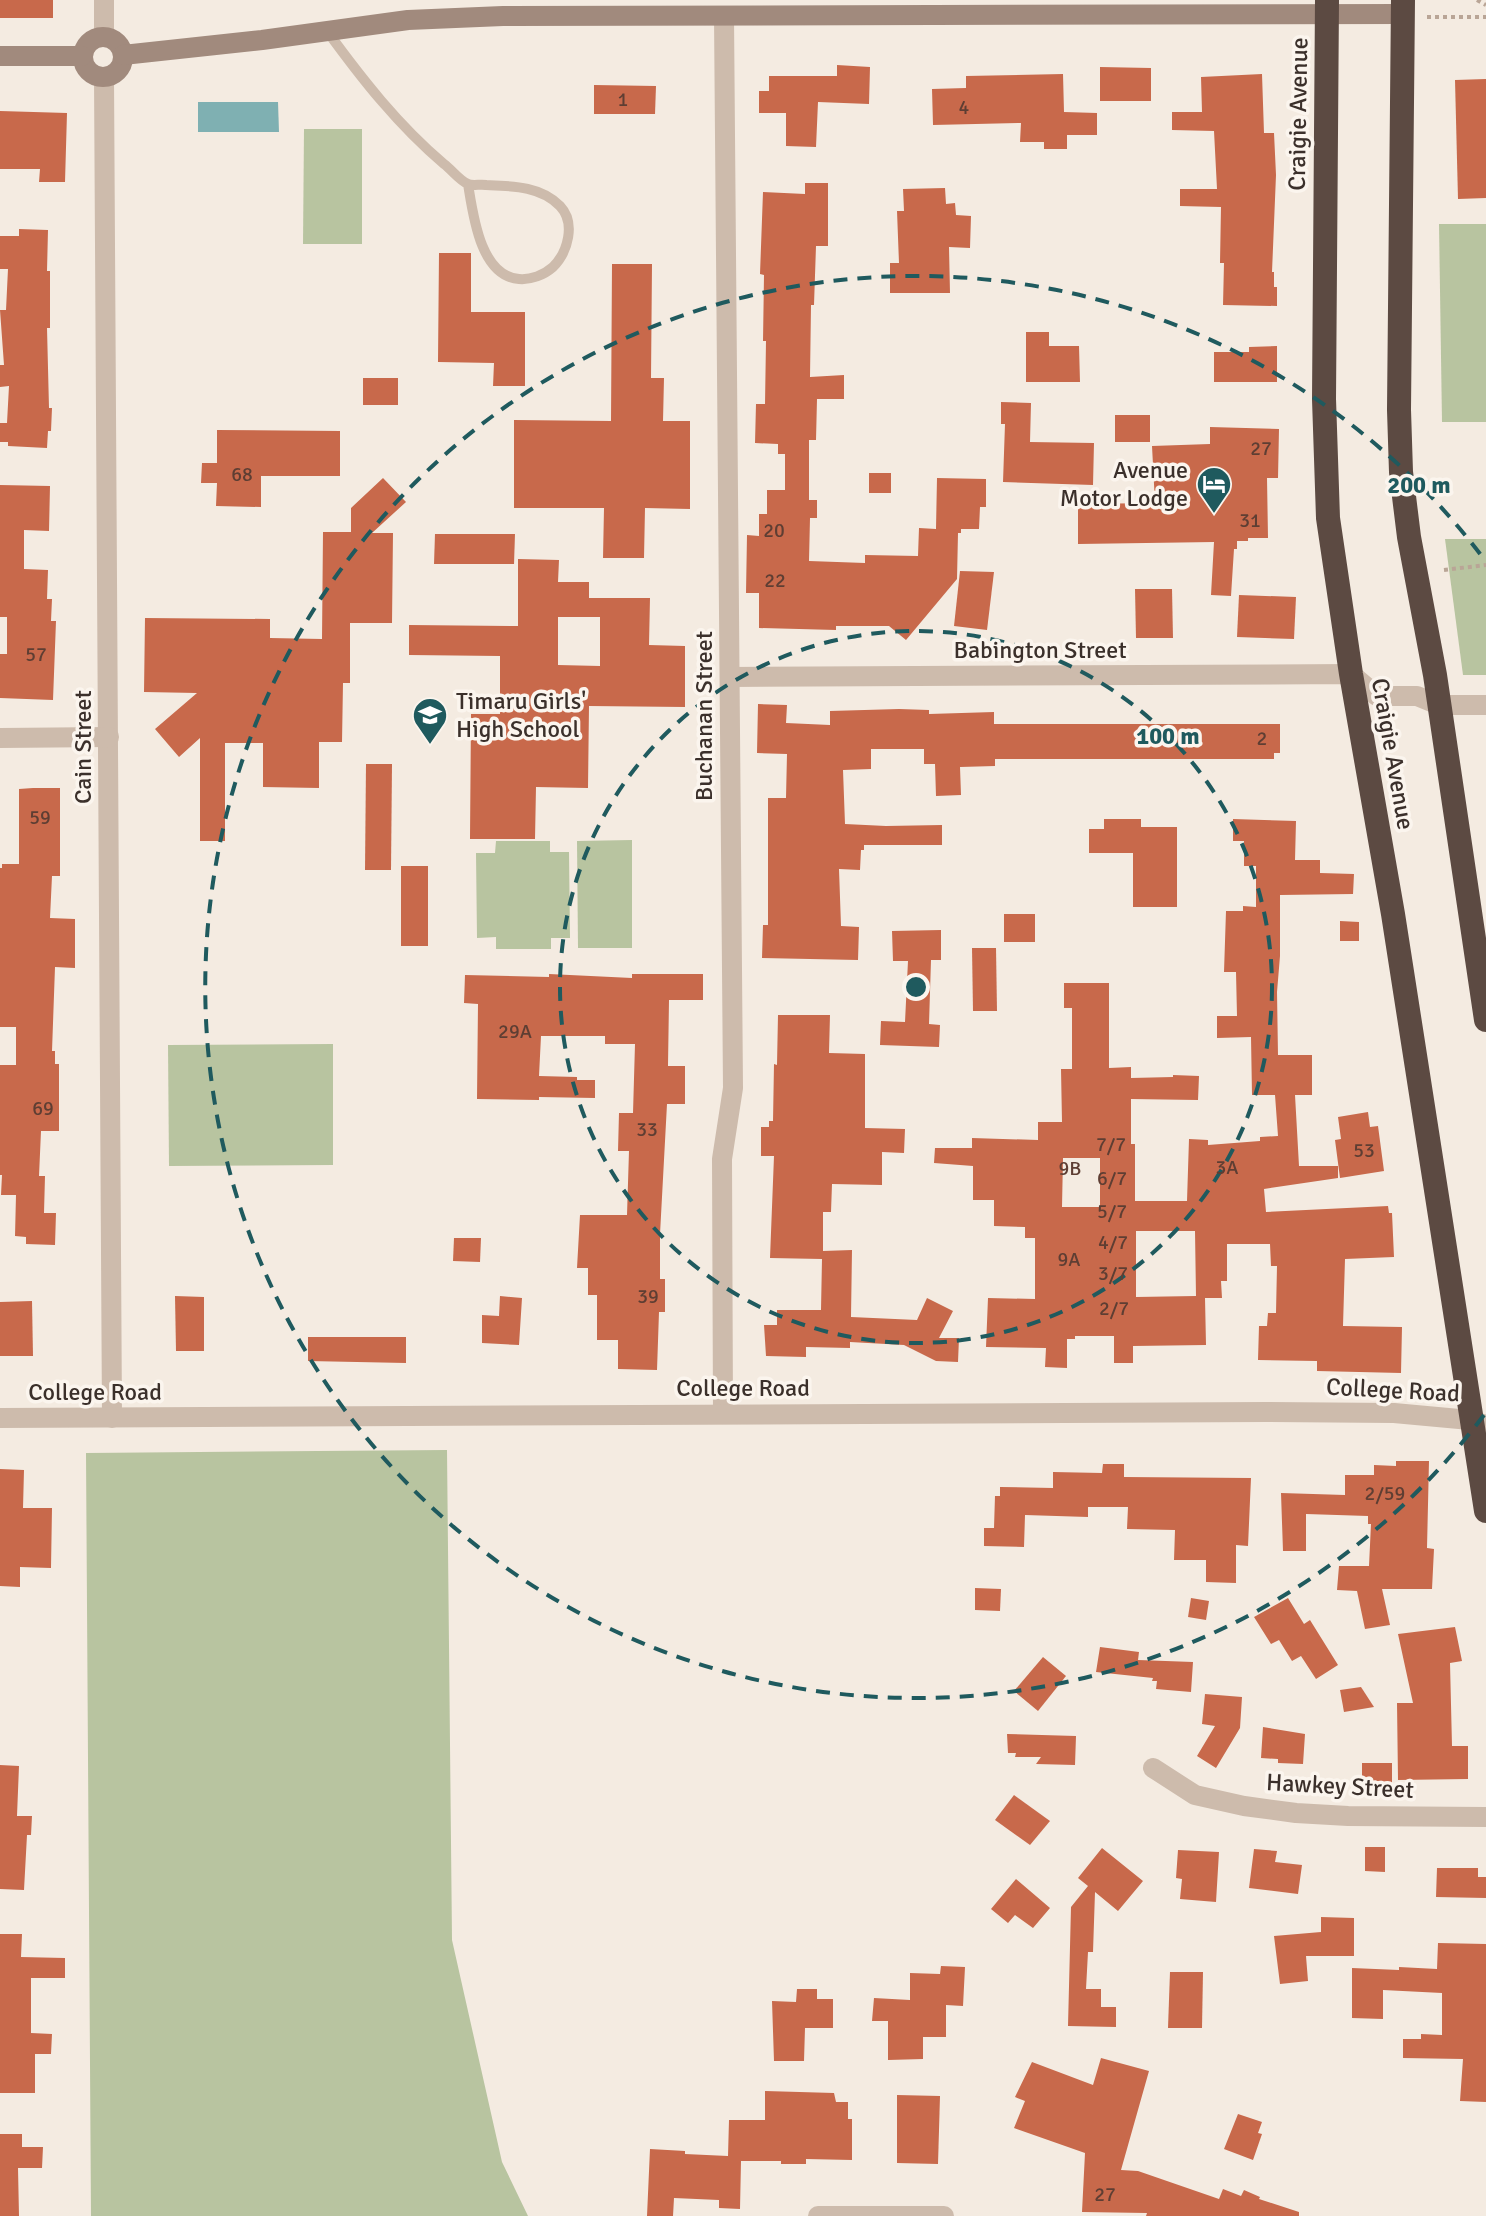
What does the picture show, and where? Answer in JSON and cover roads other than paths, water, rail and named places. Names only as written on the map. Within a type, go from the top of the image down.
[{"type":"highway","name":"Craigie Avenue","points":[[1327,7],[1324,465],[1328,518],[1351,674],[1478,1423],[1486,1511]]},
{"type":"highway","name":"Craigie Avenue","points":[[1411,10],[1399,394],[1401,472],[1486,1020]]},
{"type":"street","points":[[104,0],[104,36]]},
{"type":"street","points":[[123,55],[408,20],[503,16],[724,16],[1327,7],[1411,10]]},
{"type":"street","name":"Buchanan Street","points":[[723,1414],[722,1159],[733,1088],[724,16]]},
{"type":"street","points":[[104,36],[117,42],[123,55],[120,67],[104,77],[86,69],[82,56],[92,40],[104,36]]},
{"type":"street","points":[[0,56],[82,56]]},
{"type":"street","name":"Cain Street","points":[[104,77],[112,1418]]},
{"type":"street","points":[[1351,674],[1377,696],[1417,696],[1439,705],[1486,705]]},
{"type":"street","name":"Babington Street","points":[[730,677],[1351,674]]},
{"type":"street","points":[[0,738],[109,737]]},
{"type":"street","name":"College Road","points":[[0,1418],[1265,1412],[1394,1413],[1478,1423]]},
{"type":"street","name":"Hawkey Street","points":[[1153,1768],[1195,1795],[1244,1806],[1335,1815],[1486,1817]]},
{"type":"street","points":[[818,2216],[944,2216]]},
{"type":"lane","points":[[327,31],[370,89],[401,124],[468,184],[475,222],[486,254],[495,268],[505,276],[528,280],[553,267],[569,239],[564,210],[539,191],[468,184]]},
{"type":"water","points":[[198,102],[278,102],[279,132],[198,132]]},
{"type":"place","name":"Avenue Motor Lodge","points":[[1214,515]]},
{"type":"place","name":"Timaru Girls' High School","points":[[430,746]]}]
